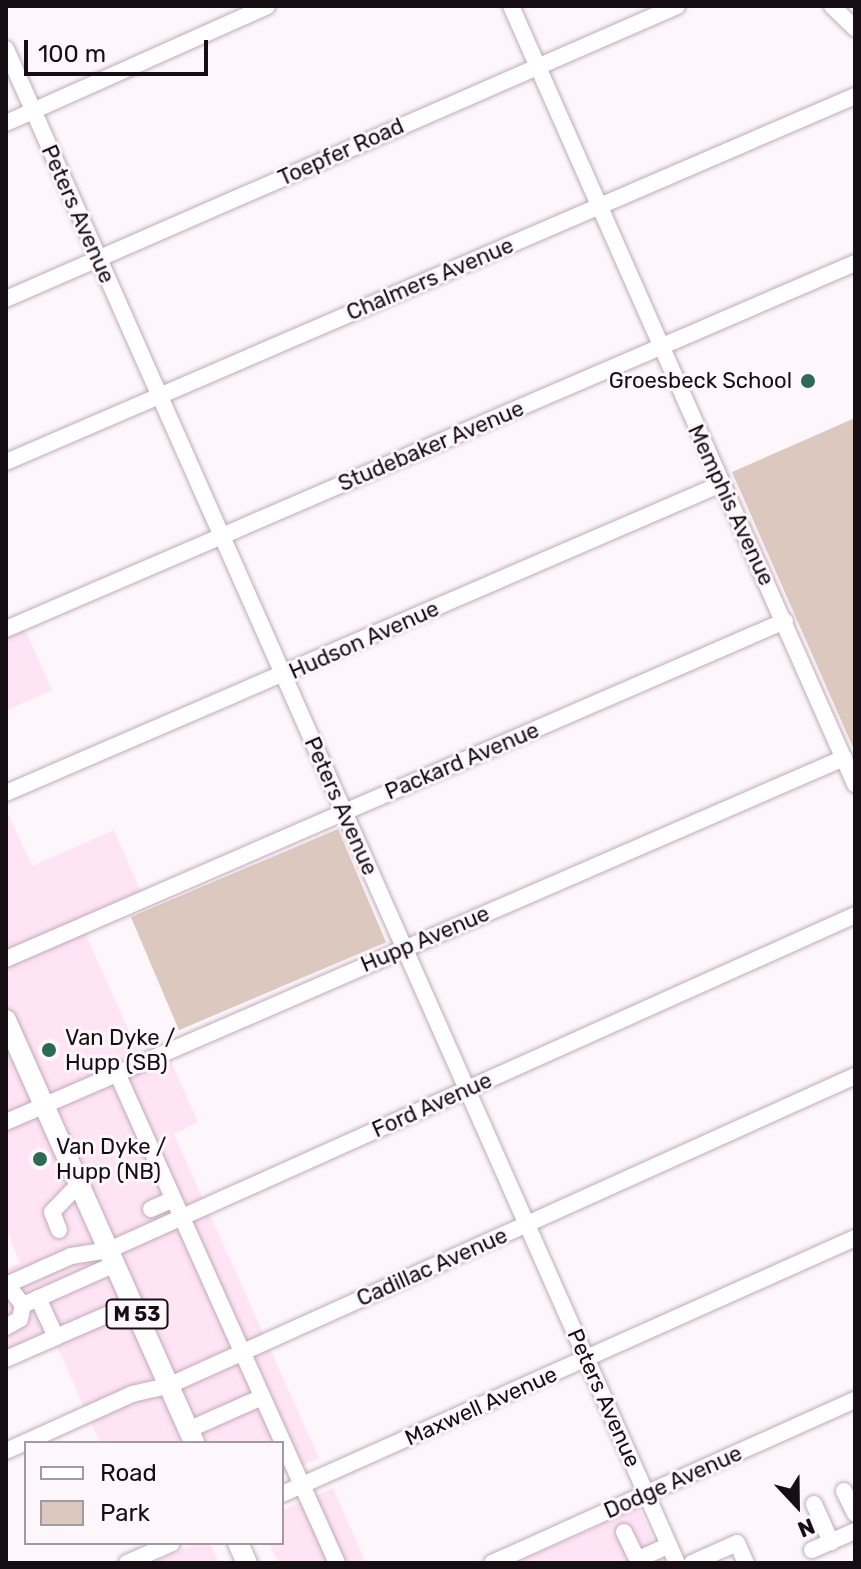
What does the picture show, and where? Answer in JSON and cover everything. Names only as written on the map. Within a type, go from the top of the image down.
[{"type":"main road","name":"M 53","points":[[6,1020],[191,1437]]},
{"type":"street","points":[[6,123],[267,6]]},
{"type":"street","name":"Memphis Avenue","points":[[511,6],[659,347],[785,621],[855,784]]},
{"type":"street","name":"Toepfer Road","points":[[6,299],[677,6]]},
{"type":"street","points":[[832,6],[855,28]]},
{"type":"street","name":"Peters Avenue","points":[[6,49],[677,1563]]},
{"type":"street","name":"Chalmers Avenue","points":[[6,462],[855,96]]},
{"type":"street","name":"Studebaker Avenue","points":[[6,629],[855,263]]},
{"type":"street","name":"Hudson Avenue","points":[[6,793],[721,484]]},
{"type":"street","name":"Packard Avenue","points":[[6,959],[785,621]]},
{"type":"street","name":"Hupp Avenue","points":[[6,1122],[844,758]]},
{"type":"street","name":"Ford Avenue","points":[[6,1285],[71,1256],[112,1257],[181,1218],[855,915]]},
{"type":"street","points":[[117,1073],[282,1441]]},
{"type":"street","name":"Cadillac Avenue","points":[[28,1441],[132,1394],[168,1386],[855,1076]]},
{"type":"street","points":[[59,1230],[52,1212],[79,1184]]},
{"type":"street","points":[[151,1209],[173,1199]]},
{"type":"street","name":"Maxwell Avenue","points":[[284,1493],[855,1238]]},
{"type":"street","points":[[6,1327],[20,1319],[30,1302],[112,1257]]},
{"type":"street","points":[[6,1285],[30,1302],[56,1337]]},
{"type":"street","points":[[6,1359],[132,1304]]},
{"type":"street","points":[[191,1437],[262,1397]]},
{"type":"street","name":"Dodge Avenue","points":[[492,1563],[855,1400]]},
{"type":"street","points":[[284,1445],[337,1563]]},
{"type":"street","points":[[844,1491],[855,1514]]},
{"type":"street","points":[[814,1504],[831,1542]]},
{"type":"street","points":[[812,1550],[855,1531]]},
{"type":"street","points":[[624,1532],[638,1561],[669,1545]]},
{"type":"street","points":[[692,1563],[737,1543],[746,1563]]},
{"type":"street","points":[[127,1563],[155,1557]]},
{"type":"shaded area","points":[[19,616],[52,690],[6,711],[6,621]]},
{"type":"shaded area","points":[[6,809],[32,866],[114,830],[141,892],[85,933],[140,1055],[164,1045],[198,1122],[174,1134],[319,1458],[284,1474],[284,1441],[99,1441],[56,1344],[6,1367],[6,1269],[20,1263],[6,1230]]},
{"type":"shaded area","points":[[333,1488],[366,1563],[278,1563],[270,1545],[284,1545],[284,1509]]},
{"type":"shaded area","points":[[639,1508],[663,1563],[516,1563]]},
{"type":"shaded area","points":[[192,1545],[211,1545],[219,1563],[153,1563]]},
{"type":"green space","points":[[855,418],[855,752],[732,472]]},
{"type":"green space","points":[[338,829],[386,942],[179,1030],[131,917]]},
{"type":"place","name":"Groesbeck School","points":[[808,381]]},
{"type":"place","name":"Van Dyke / Hupp (SB)","points":[[49,1050]]},
{"type":"place","name":"Van Dyke / Hupp (NB)","points":[[40,1159]]}]
